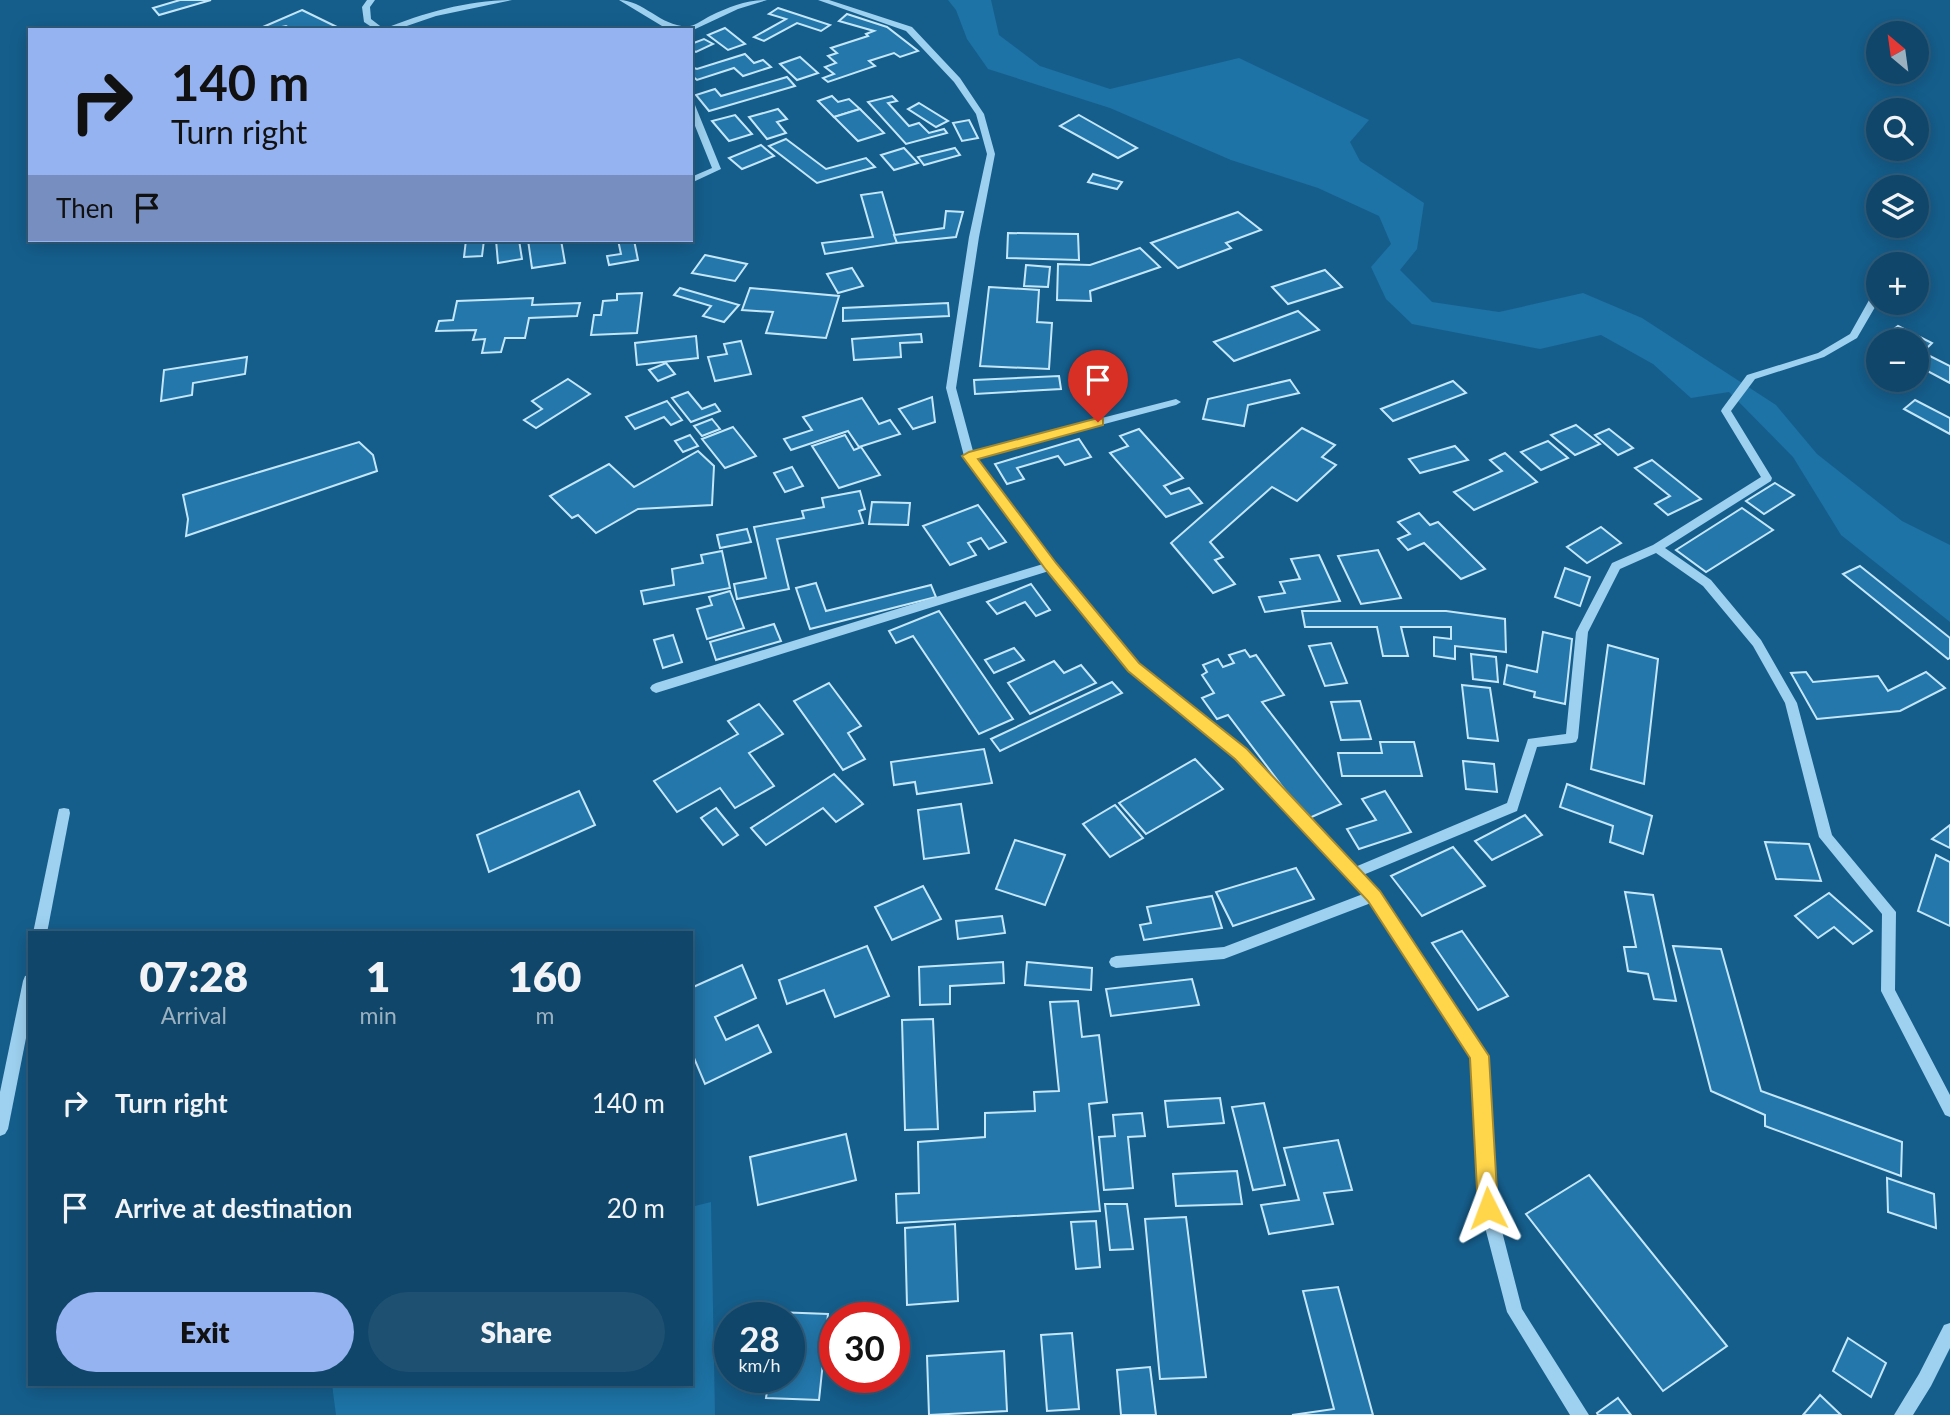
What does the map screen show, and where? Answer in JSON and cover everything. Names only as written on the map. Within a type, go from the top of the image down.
[{"type":"street","points":[[371,0],[366,7],[367,20],[378,28]]},
{"type":"street","points":[[393,28],[434,14],[508,0]]},
{"type":"street","points":[[622,0],[665,24],[684,28]]},
{"type":"street","points":[[691,28],[735,7],[763,0]]},
{"type":"street","points":[[822,0],[909,29],[957,80],[980,114],[991,154],[974,237],[951,388],[969,456],[1051,566],[1133,667],[1241,754],[1374,896],[1480,1056],[1488,1208],[1515,1312],[1580,1415]]},
{"type":"street","points":[[693,110],[717,169],[693,179]]},
{"type":"street","points":[[1354,873],[1512,807],[1532,743],[1572,738],[1582,632],[1616,566],[1657,548],[1767,478],[1726,411],[1751,377],[1821,355],[1854,335],[1866,314]]},
{"type":"street","points":[[969,456],[1176,402]]},
{"type":"street","points":[[1657,548],[1707,583],[1757,643],[1791,703],[1826,837],[1889,912],[1888,991],[1950,1110]]},
{"type":"street","points":[[656,688],[1051,566]]},
{"type":"street","points":[[40,931],[64,813]]},
{"type":"street","points":[[1116,962],[1224,953],[1374,896]]},
{"type":"street","points":[[0,1129],[28,991]]},
{"type":"street","points":[[1903,1415],[1925,1380],[1950,1331]]},
{"type":"shaded area","points":[[948,0],[991,0],[999,35],[1040,66],[1110,89],[1239,58],[1369,120],[1350,142],[1360,161],[1424,203],[1417,249],[1400,270],[1432,302],[1499,312],[1583,293],[1642,318],[1776,405],[1817,454],[1902,521],[1950,545],[1950,622],[1841,535],[1793,457],[1729,392],[1691,398],[1653,364],[1601,335],[1540,349],[1412,324],[1386,299],[1371,267],[1391,244],[1379,216],[1318,188],[1231,160],[1110,108],[988,69],[967,39],[956,10]]},
{"type":"shaded area","points":[[711,1202],[715,1415],[336,1415],[332,1386],[693,1386],[693,1206]]},
{"type":"building","points":[[180,0],[211,0],[159,15],[153,8]]},
{"type":"building","points":[[778,8],[830,25],[821,31],[797,23],[764,41],[754,37],[786,19],[769,14]]},
{"type":"building","points":[[302,10],[339,28],[286,26],[263,27]]},
{"type":"building","points":[[847,14],[887,27],[918,51],[900,57],[894,53],[869,61],[875,66],[828,82],[823,78],[834,74],[825,67],[836,63],[828,56],[837,53],[831,48],[868,36],[866,34],[874,31],[839,21]]},
{"type":"building","points":[[725,28],[745,44],[728,50],[708,35]]},
{"type":"building","points":[[704,39],[713,44],[696,52],[693,51],[693,43]]},
{"type":"building","points":[[745,54],[754,63],[763,60],[771,67],[743,76],[734,68],[697,80],[693,77],[693,68],[697,69]]},
{"type":"building","points":[[800,57],[818,73],[797,80],[780,64]]},
{"type":"building","points":[[787,77],[795,86],[709,111],[696,95],[715,89],[721,96]]},
{"type":"building","points":[[832,96],[838,102],[849,99],[860,109],[834,117],[818,101]]},
{"type":"building","points":[[892,96],[897,101],[888,103],[909,126],[919,123],[929,133],[944,129],[947,133],[906,144],[868,102]]},
{"type":"building","points":[[919,103],[948,121],[936,127],[908,109]]},
{"type":"building","points":[[778,109],[787,119],[777,122],[786,133],[767,139],[749,117]]},
{"type":"building","points":[[860,109],[884,133],[858,141],[834,117]]},
{"type":"building","points":[[735,115],[752,134],[729,141],[712,121]]},
{"type":"building","points":[[1079,115],[1137,148],[1118,158],[1060,126]]},
{"type":"building","points":[[969,120],[978,138],[962,141],[953,123]]},
{"type":"building","points":[[786,139],[826,169],[866,158],[875,167],[817,183],[769,146]]},
{"type":"building","points":[[761,145],[774,156],[742,169],[729,158]]},
{"type":"building","points":[[904,148],[918,163],[894,170],[881,155]]},
{"type":"building","points":[[955,148],[960,155],[924,165],[918,157]]},
{"type":"building","points":[[1093,174],[1122,182],[1117,189],[1088,182]]},
{"type":"building","points":[[882,192],[897,243],[825,254],[822,243],[873,237],[861,195]]},
{"type":"building","points":[[946,211],[963,212],[956,237],[897,243],[894,235],[944,228]]},
{"type":"building","points":[[1238,212],[1261,230],[1226,243],[1231,248],[1178,268],[1151,243]]},
{"type":"building","points":[[1008,233],[1078,234],[1079,260],[1007,258]]},
{"type":"building","points":[[466,242],[484,242],[482,256],[464,257]]},
{"type":"building","points":[[496,242],[519,242],[522,259],[498,263]]},
{"type":"building","points":[[528,242],[561,242],[565,263],[532,268]]},
{"type":"building","points":[[618,242],[634,242],[638,260],[609,265],[607,256],[621,254]]},
{"type":"building","points":[[1140,248],[1160,267],[1090,291],[1091,301],[1057,300],[1058,264],[1090,265]]},
{"type":"building","points":[[705,255],[747,264],[735,281],[692,273]]},
{"type":"building","points":[[1026,265],[1050,267],[1048,287],[1024,286]]},
{"type":"building","points":[[852,268],[863,286],[838,293],[827,274]]},
{"type":"building","points":[[1325,270],[1342,287],[1288,304],[1272,287]]},
{"type":"building","points":[[989,287],[1039,290],[1037,322],[1052,323],[1049,369],[980,366]]},
{"type":"building","points":[[680,288],[739,305],[724,322],[703,316],[711,306],[674,295]]},
{"type":"building","points":[[750,288],[839,296],[826,338],[766,333],[773,312],[742,310]]},
{"type":"building","points":[[642,293],[637,333],[591,335],[594,315],[601,315],[603,301],[617,300],[617,294]]},
{"type":"building","points":[[533,298],[532,305],[580,303],[577,316],[529,318],[525,338],[505,338],[501,352],[482,353],[485,339],[473,340],[476,330],[436,331],[439,321],[453,320],[457,301]]},
{"type":"building","points":[[948,303],[949,316],[843,321],[843,308]]},
{"type":"building","points":[[1298,311],[1319,330],[1234,361],[1214,342]]},
{"type":"building","points":[[921,334],[922,342],[900,343],[901,357],[854,360],[852,339]]},
{"type":"building","points":[[696,336],[698,358],[637,365],[635,343]]},
{"type":"building","points":[[741,341],[751,374],[715,381],[708,357],[727,354],[724,344]]},
{"type":"building","points":[[1929,356],[1950,366],[1950,383],[1929,372]]},
{"type":"building","points":[[247,357],[245,374],[193,383],[192,395],[161,401],[164,370]]},
{"type":"building","points":[[666,363],[675,374],[658,381],[649,370]]},
{"type":"building","points":[[1059,376],[1061,389],[975,394],[974,380]]},
{"type":"building","points":[[568,379],[590,394],[536,428],[524,420],[542,409],[532,401]]},
{"type":"building","points":[[1290,380],[1299,393],[1248,405],[1244,426],[1203,419],[1208,399]]},
{"type":"building","points":[[1453,381],[1466,393],[1393,421],[1381,409]]},
{"type":"building","points":[[688,392],[702,409],[715,404],[720,411],[691,422],[672,398]]},
{"type":"building","points":[[932,397],[935,422],[913,429],[899,409]]},
{"type":"building","points":[[862,398],[879,424],[890,420],[900,434],[859,447],[848,431],[791,450],[784,439],[812,430],[803,417]]},
{"type":"building","points":[[1915,400],[1950,418],[1950,434],[1904,409]]},
{"type":"building","points":[[667,401],[682,420],[671,425],[664,417],[635,429],[626,417]]},
{"type":"building","points":[[712,419],[720,429],[702,436],[694,426]]},
{"type":"building","points":[[1576,425],[1600,444],[1575,455],[1551,435]]},
{"type":"building","points":[[733,427],[756,456],[725,468],[702,439]]},
{"type":"building","points":[[1302,428],[1335,445],[1322,457],[1336,465],[1297,501],[1272,487],[1210,542],[1223,557],[1215,560],[1235,584],[1213,593],[1171,543]]},
{"type":"building","points":[[1139,429],[1183,478],[1164,486],[1171,494],[1189,488],[1202,503],[1166,517],[1110,453],[1128,446],[1120,436]]},
{"type":"building","points":[[1609,429],[1633,448],[1618,455],[1595,435]]},
{"type":"building","points":[[690,435],[698,446],[683,452],[675,441]]},
{"type":"building","points":[[845,435],[854,450],[861,447],[880,475],[839,488],[812,446]]},
{"type":"building","points":[[1079,439],[1091,457],[1065,465],[1058,456],[1017,468],[1024,479],[1007,484],[995,464]]},
{"type":"building","points":[[1548,441],[1568,458],[1541,470],[1521,452]]},
{"type":"building","points":[[359,442],[373,455],[377,471],[186,536],[188,519],[183,495]]},
{"type":"building","points":[[1455,446],[1468,460],[1420,473],[1409,459]]},
{"type":"building","points":[[698,451],[714,466],[712,505],[638,509],[596,533],[578,515],[572,518],[550,496],[609,464],[634,487]]},
{"type":"building","points":[[1505,453],[1537,482],[1474,510],[1454,492],[1502,471],[1490,460]]},
{"type":"building","points":[[1652,460],[1701,499],[1668,515],[1655,504],[1670,496],[1635,468]]},
{"type":"building","points":[[792,467],[803,486],[785,492],[774,473]]},
{"type":"building","points":[[1775,483],[1794,495],[1764,514],[1746,501]]},
{"type":"building","points":[[860,491],[865,509],[859,511],[863,523],[777,539],[789,589],[737,599],[734,584],[766,578],[754,527],[804,518],[802,511],[824,507],[822,498]]},
{"type":"building","points":[[872,502],[910,503],[908,525],[869,524]]},
{"type":"building","points":[[978,505],[1006,542],[989,549],[981,538],[968,543],[976,555],[950,565],[923,526]]},
{"type":"building","points":[[1742,508],[1773,530],[1706,572],[1676,550]]},
{"type":"building","points":[[1419,513],[1430,525],[1438,522],[1485,569],[1461,579],[1424,543],[1408,550],[1398,539],[1410,534],[1398,522]]},
{"type":"building","points":[[1601,527],[1621,543],[1587,563],[1567,547]]},
{"type":"building","points":[[747,529],[751,542],[720,548],[717,535]]},
{"type":"building","points":[[1378,550],[1401,598],[1361,604],[1338,556]]},
{"type":"building","points":[[722,551],[730,588],[644,604],[641,591],[674,585],[672,569],[703,563],[701,555]]},
{"type":"building","points":[[1319,555],[1340,601],[1265,612],[1259,597],[1285,593],[1280,582],[1300,579],[1291,559]]},
{"type":"building","points":[[1860,566],[1950,638],[1950,658],[1843,574]]},
{"type":"building","points":[[1565,568],[1590,577],[1580,606],[1555,597]]},
{"type":"building","points":[[816,583],[826,611],[931,585],[936,597],[810,629],[796,588]]},
{"type":"building","points":[[1031,584],[1050,610],[1036,616],[1025,602],[997,614],[987,602]]},
{"type":"building","points":[[730,591],[744,628],[707,639],[697,609],[712,605],[709,597]]},
{"type":"building","points":[[939,611],[1013,719],[979,734],[913,636],[896,643],[889,631]]},
{"type":"building","points":[[1302,611],[1446,611],[1505,619],[1506,652],[1455,646],[1455,659],[1434,656],[1434,637],[1451,639],[1451,627],[1401,627],[1408,656],[1383,656],[1377,627],[1305,627]]},
{"type":"building","points":[[774,624],[781,641],[716,660],[710,642]]},
{"type":"building","points":[[1543,632],[1572,639],[1565,704],[1534,697],[1535,692],[1504,684],[1507,665],[1537,672]]},
{"type":"building","points":[[673,635],[682,662],[663,668],[654,640]]},
{"type":"building","points":[[1331,643],[1347,683],[1325,686],[1309,646]]},
{"type":"building","points":[[1608,645],[1658,659],[1644,784],[1591,769]]},
{"type":"building","points":[[1014,648],[1024,660],[994,673],[985,660]]},
{"type":"building","points":[[1245,650],[1250,657],[1256,655],[1284,695],[1262,702],[1341,804],[1307,819],[1228,715],[1217,719],[1202,698],[1214,693],[1202,675],[1207,672],[1203,665],[1218,659],[1223,667],[1234,663],[1229,655]]},
{"type":"building","points":[[1471,654],[1496,657],[1498,682],[1473,679]]},
{"type":"building","points":[[1054,661],[1064,673],[1081,665],[1096,683],[1030,714],[1008,683]]},
{"type":"building","points":[[1806,672],[1813,682],[1878,676],[1888,691],[1926,672],[1945,688],[1900,711],[1817,719],[1791,673]]},
{"type":"building","points":[[1112,682],[1122,693],[1000,751],[991,739]]},
{"type":"building","points":[[829,683],[861,726],[848,733],[865,759],[843,770],[794,701]]},
{"type":"building","points":[[1462,685],[1490,688],[1498,741],[1468,738]]},
{"type":"building","points":[[1360,701],[1371,739],[1341,740],[1331,702]]},
{"type":"building","points":[[759,704],[783,734],[749,753],[774,786],[735,808],[720,788],[677,812],[654,781],[738,734],[728,721]]},
{"type":"building","points":[[1380,742],[1414,742],[1422,776],[1342,776],[1338,753],[1382,753]]},
{"type":"building","points":[[984,749],[992,783],[917,794],[915,782],[894,785],[891,762]]},
{"type":"building","points":[[1195,759],[1223,789],[1146,834],[1119,803]]},
{"type":"building","points":[[1463,761],[1494,764],[1497,792],[1466,789]]},
{"type":"building","points":[[834,774],[863,804],[836,822],[823,808],[766,845],[751,828]]},
{"type":"building","points":[[1567,784],[1652,816],[1643,854],[1610,842],[1613,826],[1560,807]]},
{"type":"building","points":[[579,791],[595,825],[489,872],[477,835]]},
{"type":"building","points":[[1385,791],[1411,832],[1359,849],[1347,829],[1376,820],[1362,799]]},
{"type":"building","points":[[961,804],[969,853],[924,859],[918,810]]},
{"type":"building","points":[[1115,805],[1143,838],[1110,857],[1083,824]]},
{"type":"building","points":[[716,808],[738,835],[723,845],[701,818]]},
{"type":"building","points":[[1525,815],[1542,835],[1492,860],[1475,841]]},
{"type":"building","points":[[1950,825],[1950,848],[1932,839]]},
{"type":"building","points":[[1015,840],[1065,855],[1045,905],[996,889]]},
{"type":"building","points":[[1765,842],[1809,844],[1821,881],[1776,879]]},
{"type":"building","points":[[1453,847],[1485,886],[1422,916],[1391,876]]},
{"type":"building","points":[[1936,855],[1950,862],[1950,926],[1918,911]]},
{"type":"building","points":[[1296,868],[1314,899],[1233,926],[1216,892]]},
{"type":"building","points":[[923,886],[941,919],[892,940],[875,907]]},
{"type":"building","points":[[1625,892],[1653,895],[1676,1001],[1654,999],[1648,974],[1628,971],[1624,947],[1636,947]]},
{"type":"building","points":[[1829,893],[1872,931],[1853,944],[1834,927],[1818,938],[1795,916]]},
{"type":"building","points":[[1212,896],[1222,928],[1144,940],[1140,925],[1151,923],[1147,907]]},
{"type":"building","points":[[1002,916],[1005,933],[958,939],[956,921]]},
{"type":"building","points":[[1462,931],[1508,996],[1478,1010],[1432,943]]},
{"type":"building","points":[[867,946],[889,996],[835,1017],[824,990],[787,1004],[779,980]]},
{"type":"building","points":[[1673,946],[1721,949],[1761,1091],[1902,1142],[1901,1176],[1765,1126],[1765,1115],[1711,1091]]},
{"type":"building","points":[[1003,962],[1004,983],[950,986],[950,1004],[920,1005],[919,967]]},
{"type":"building","points":[[1027,962],[1092,968],[1091,990],[1025,985]]},
{"type":"building","points":[[742,965],[756,998],[715,1017],[726,1040],[758,1025],[771,1052],[705,1084],[693,1056],[693,987]]},
{"type":"building","points":[[1192,979],[1199,1005],[1111,1016],[1106,989]]},
{"type":"building","points":[[1078,1001],[1082,1037],[1099,1035],[1107,1102],[1089,1104],[1100,1211],[897,1223],[896,1194],[919,1193],[918,1142],[985,1137],[985,1113],[1035,1111],[1034,1092],[1059,1091],[1050,1002]]},
{"type":"building","points":[[933,1019],[938,1129],[905,1130],[902,1020]]},
{"type":"building","points":[[1220,1098],[1224,1123],[1168,1127],[1165,1101]]},
{"type":"building","points":[[1264,1103],[1285,1185],[1253,1190],[1232,1107]]},
{"type":"building","points":[[1142,1113],[1145,1136],[1128,1137],[1133,1188],[1104,1190],[1099,1137],[1115,1136],[1113,1115]]},
{"type":"building","points":[[846,1134],[856,1180],[758,1205],[750,1157]]},
{"type":"building","points":[[1338,1140],[1352,1190],[1324,1193],[1333,1224],[1269,1234],[1261,1205],[1299,1200],[1284,1148]]},
{"type":"building","points":[[1237,1171],[1242,1204],[1176,1206],[1173,1174]]},
{"type":"building","points":[[1589,1175],[1727,1346],[1663,1391],[1526,1214]]},
{"type":"building","points":[[1887,1178],[1934,1194],[1936,1228],[1888,1212]]},
{"type":"building","points":[[1105,1204],[1127,1204],[1133,1249],[1110,1250]]},
{"type":"building","points":[[1186,1217],[1206,1377],[1160,1379],[1145,1219]]},
{"type":"building","points":[[1096,1221],[1100,1267],[1076,1269],[1071,1222]]},
{"type":"building","points":[[955,1224],[958,1301],[910,1305],[907,1302],[905,1228]]},
{"type":"building","points":[[1338,1287],[1373,1415],[1292,1415],[1334,1409],[1303,1291]]},
{"type":"building","points":[[805,1313],[819,1314],[819,1400],[766,1398],[767,1393],[805,1393]]},
{"type":"building","points":[[1072,1333],[1079,1409],[1047,1411],[1041,1335]]},
{"type":"building","points":[[1848,1338],[1886,1363],[1871,1397],[1833,1371]]},
{"type":"building","points":[[1004,1351],[1007,1411],[929,1415],[927,1356]]},
{"type":"building","points":[[1150,1367],[1156,1415],[1121,1415],[1117,1370]]},
{"type":"building","points":[[1820,1395],[1841,1415],[1803,1415]]},
{"type":"building","points":[[1618,1398],[1631,1415],[1598,1415],[1597,1413]]},
{"type":"route","points":[[1098,422],[969,456],[1051,566],[1133,667],[1241,754],[1374,896],[1480,1056],[1488,1208]]}]
